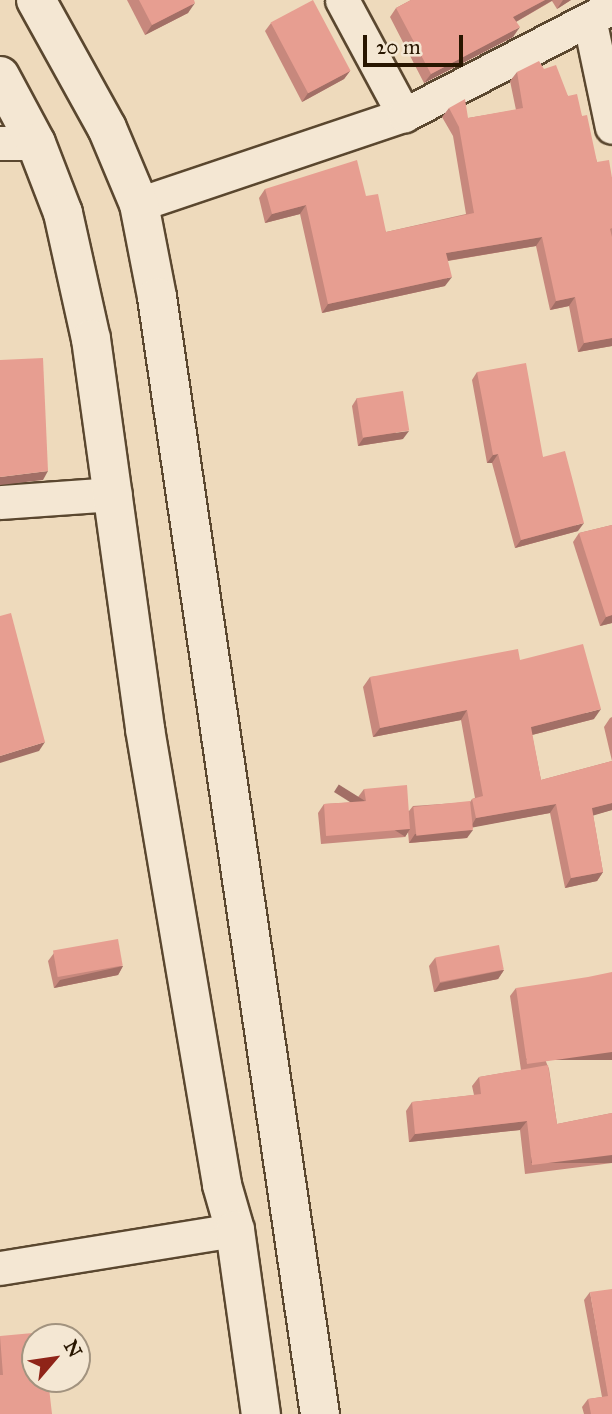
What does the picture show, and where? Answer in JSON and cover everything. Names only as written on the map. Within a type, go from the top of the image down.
[{"type":"street","points":[[36,0],[107,128],[139,204],[161,324],[320,1414]]},
{"type":"street","points":[[342,0],[404,115]]},
{"type":"street","points":[[139,204],[404,115],[601,15],[612,127]]},
{"type":"street","points":[[0,76],[18,143],[63,213],[91,339],[115,494],[145,729],[222,1185],[235,1230],[261,1414]]},
{"type":"street","points":[[0,502],[115,494]]},
{"type":"street","points":[[0,1268],[235,1230]]},
{"type":"building","points":[[139,0],[194,0],[195,3],[152,25]]},
{"type":"building","points":[[313,0],[351,71],[308,93],[271,23]]},
{"type":"building","points":[[411,0],[545,0],[513,17],[520,27],[431,74],[396,8]]},
{"type":"building","points":[[539,61],[544,69],[556,65],[568,96],[577,94],[582,116],[587,115],[597,162],[609,160],[612,178],[612,338],[584,343],[575,297],[556,301],[542,237],[446,253],[452,277],[328,304],[306,205],[272,214],[265,189],[357,160],[366,196],[378,194],[386,232],[474,213],[459,127],[449,108],[465,99],[468,118],[523,108],[517,72]]},
{"type":"building","points":[[43,358],[48,471],[0,477],[0,360]]},
{"type":"building","points":[[526,363],[543,457],[565,451],[584,523],[521,540],[498,454],[493,455],[477,372]]},
{"type":"building","points":[[403,391],[409,431],[363,438],[357,398]]},
{"type":"building","points":[[612,525],[612,615],[606,617],[579,533]]},
{"type":"building","points":[[11,613],[45,742],[0,756],[0,616]]},
{"type":"building","points":[[583,644],[601,709],[531,727],[541,780],[612,761],[612,803],[592,808],[603,872],[571,878],[556,804],[476,818],[472,799],[483,796],[467,710],[380,728],[370,677],[518,649],[520,660]]},
{"type":"building","points":[[407,785],[410,829],[326,836],[324,804],[366,801],[364,789]]},
{"type":"building","points":[[470,801],[473,830],[416,836],[413,807]]},
{"type":"building","points":[[118,939],[123,966],[58,977],[53,950]]},
{"type":"building","points":[[499,945],[504,970],[440,982],[435,957]]},
{"type":"building","points":[[612,972],[612,1052],[527,1064],[516,988]]},
{"type":"building","points":[[548,1065],[557,1124],[612,1113],[612,1155],[532,1165],[527,1121],[415,1134],[412,1102],[481,1094],[479,1077]]},
{"type":"building","points":[[612,1289],[612,1414],[591,1414],[588,1399],[608,1396],[590,1292]]},
{"type":"building","points":[[21,1334],[21,1393],[50,1393],[52,1414],[0,1414],[0,1375],[3,1375],[0,1336]]}]
